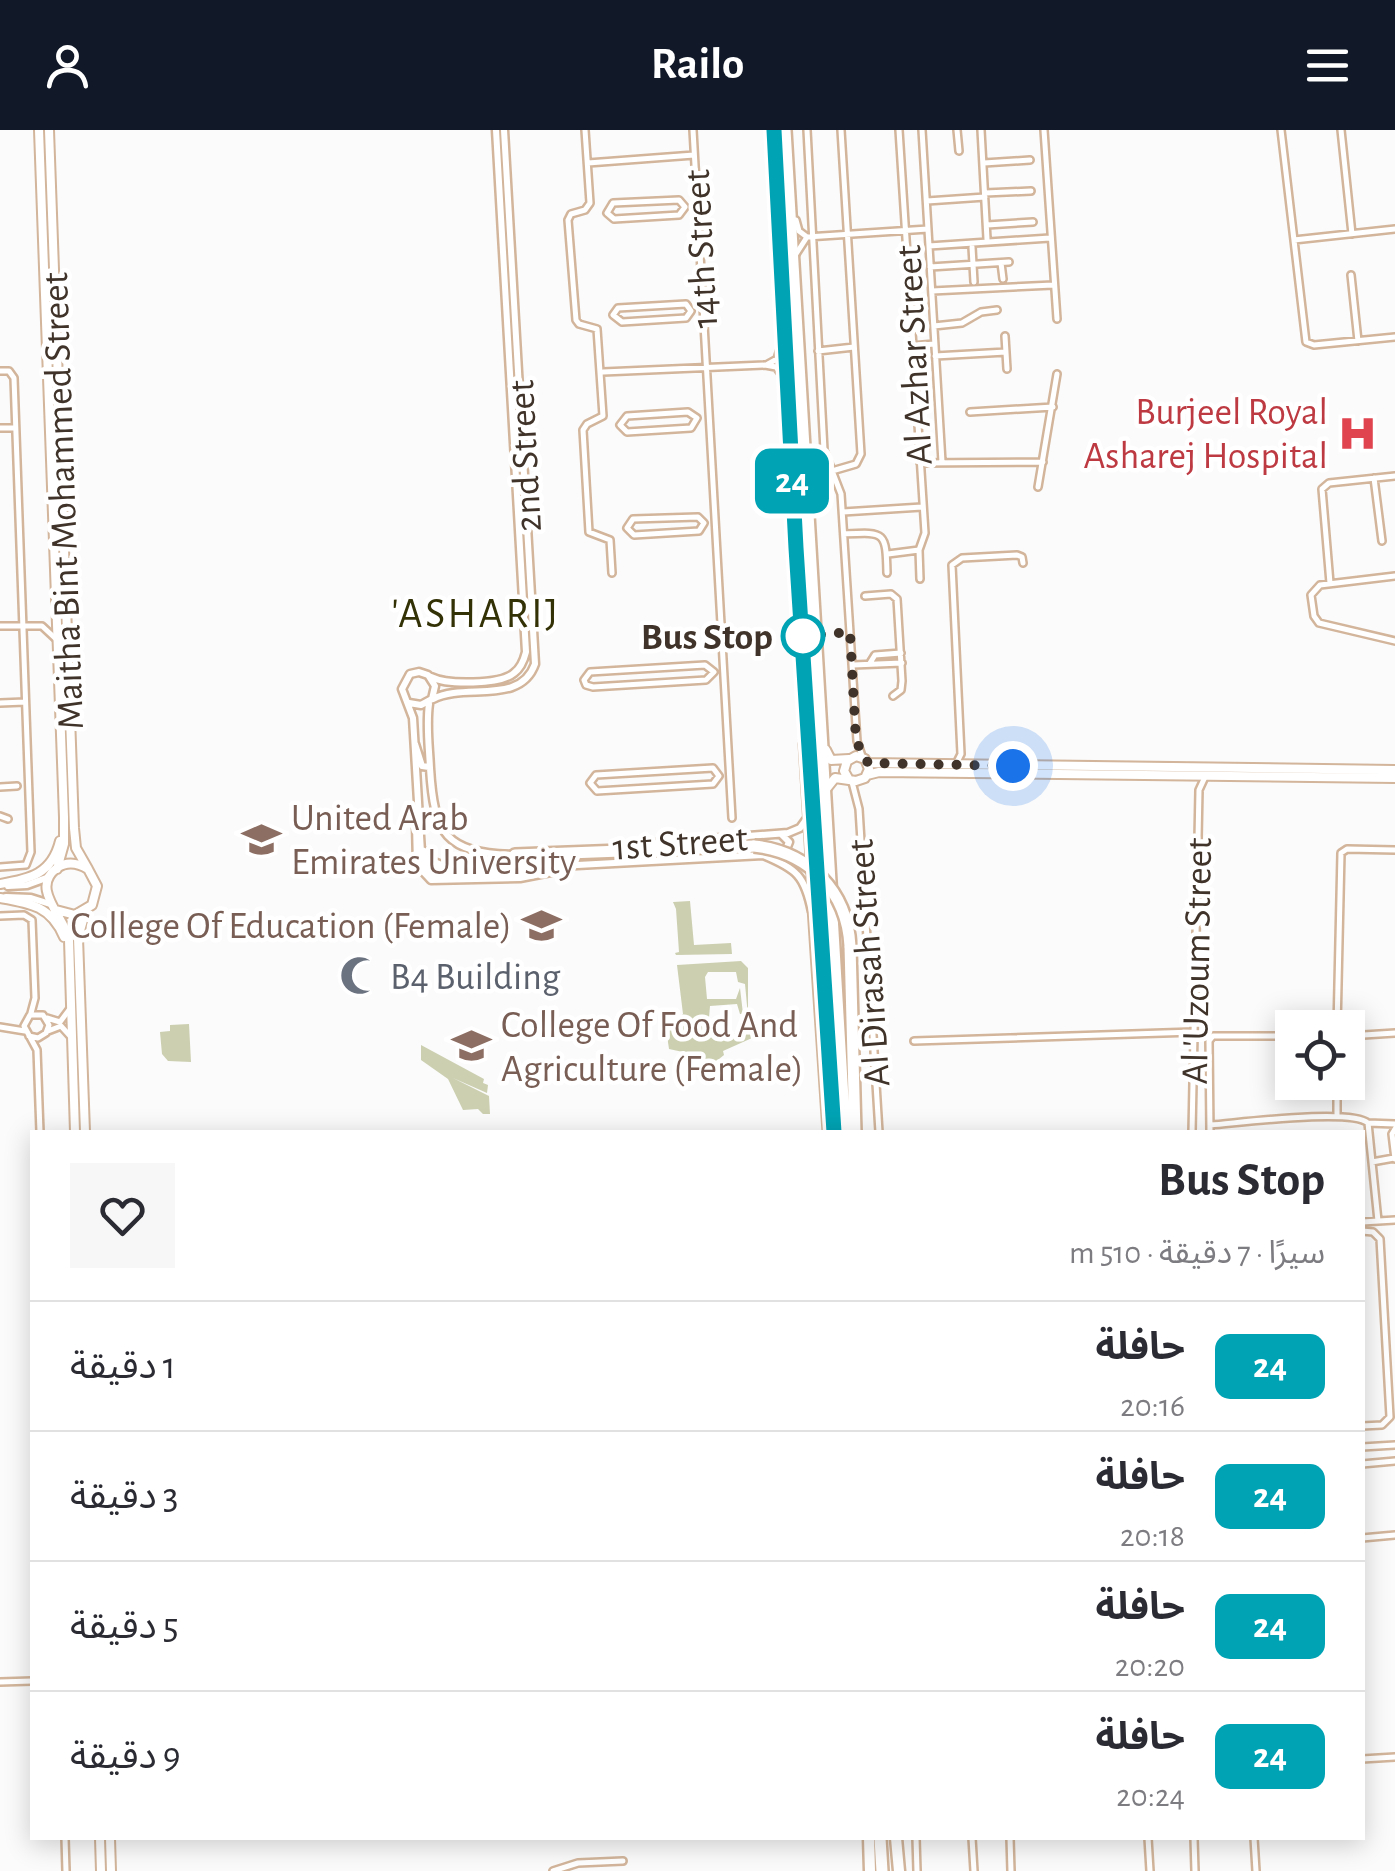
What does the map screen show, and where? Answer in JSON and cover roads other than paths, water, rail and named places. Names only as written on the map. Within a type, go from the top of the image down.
[{"type":"highway","points":[[774,130],[831,1130]]},
{"type":"highway","points":[[785,130],[845,1130]]},
{"type":"highway","points":[[515,855],[759,850],[788,854],[820,874],[842,906],[850,946],[855,1130]]},
{"type":"highway","points":[[884,1840],[885,1871]]},
{"type":"main road","name":"Maitha Bint Mohammed Street","points":[[39,130],[64,817],[64,844],[53,872]]},
{"type":"main road","name":"Maitha Bint Mohammed Street","points":[[49,130],[74,828],[78,854],[88,869]]},
{"type":"main road","points":[[822,720],[828,757],[836,762],[850,758],[954,766],[1395,774]]},
{"type":"main road","points":[[850,758],[844,768],[850,779]]},
{"type":"main road","points":[[865,777],[866,761]]},
{"type":"main road","points":[[825,822],[829,784],[835,778],[865,777],[879,772],[1395,774]]},
{"type":"main road","points":[[0,885],[32,878],[47,868],[59,846],[64,817]]},
{"type":"main road","points":[[75,1130],[69,952],[66,928],[46,893],[53,872],[72,864],[88,869],[98,886],[78,938],[85,1130]]},
{"type":"main road","points":[[0,898],[42,908],[59,926],[69,952]]},
{"type":"main road","points":[[53,907],[75,915],[88,910]]},
{"type":"main road","points":[[100,1840],[101,1871]]},
{"type":"main road","points":[[110,1840],[111,1871]]},
{"type":"main road","points":[[869,1840],[871,1871]]},
{"type":"main road","points":[[896,1840],[898,1871]]},
{"type":"street","name":"2nd Street","points":[[430,677],[448,683],[502,679],[517,671],[526,652],[496,130]]},
{"type":"street","name":"2nd Street","points":[[430,701],[451,692],[513,688],[525,682],[535,664],[504,130]]},
{"type":"street","points":[[586,130],[590,205],[573,212],[568,220],[576,320],[596,329],[602,372],[603,416],[587,424],[583,433],[589,532],[610,540],[612,573]]},
{"type":"street","name":"14th Street","points":[[692,130],[707,367]]},
{"type":"street","points":[[807,130],[809,237],[824,450],[840,485],[853,665],[856,741],[850,758]]},
{"type":"street","points":[[832,471],[856,464],[861,457],[841,130]]},
{"type":"street","name":"Al Azhar Street","points":[[899,130],[925,533],[919,550],[920,580]]},
{"type":"street","points":[[922,130],[942,462]]},
{"type":"street","points":[[957,130],[959,151]]},
{"type":"street","points":[[981,130],[988,238]]},
{"type":"street","points":[[1044,130],[1057,319]]},
{"type":"street","points":[[1282,130],[1306,342],[1317,345],[1395,337]]},
{"type":"street","points":[[1341,130],[1352,234]]},
{"type":"street","points":[[588,162],[694,155]]},
{"type":"street","points":[[984,163],[1030,160]]},
{"type":"street","points":[[927,201],[1031,191]]},
{"type":"street","points":[[685,207],[679,200],[613,204],[607,213],[614,220],[679,215],[685,207],[697,206]]},
{"type":"street","points":[[640,202],[642,217]]},
{"type":"street","points":[[790,204],[799,230],[809,237],[928,230]]},
{"type":"street","points":[[986,225],[1033,222]]},
{"type":"street","points":[[1294,240],[1395,230]]},
{"type":"street","points":[[794,272],[797,252],[809,237]]},
{"type":"street","points":[[930,246],[1050,238]]},
{"type":"street","points":[[972,247],[974,282]]},
{"type":"street","points":[[930,267],[1005,262],[1003,278]]},
{"type":"street","points":[[1351,275],[1358,341]]},
{"type":"street","points":[[932,291],[1054,285]]},
{"type":"street","points":[[686,304],[691,311],[686,318],[619,322],[613,316],[618,308],[647,306],[686,304]]},
{"type":"street","points":[[647,306],[648,320]]},
{"type":"street","points":[[691,311],[704,310]]},
{"type":"street","points":[[934,326],[962,323],[981,312],[997,310]]},
{"type":"street","points":[[602,372],[765,364],[778,356],[784,334]]},
{"type":"street","points":[[1005,336],[1007,369]]},
{"type":"street","points":[[912,346],[934,344]]},
{"type":"street","points":[[818,351],[854,347]]},
{"type":"street","points":[[936,356],[1006,352]]},
{"type":"street","points":[[765,364],[781,372],[787,398]]},
{"type":"street","name":"1st Street","points":[[707,367],[732,818]]},
{"type":"street","points":[[0,371],[9,371],[14,378],[25,702],[22,786],[31,852],[28,864],[0,867]]},
{"type":"street","points":[[1038,487],[1058,374]]},
{"type":"street","points":[[970,412],[1053,407]]},
{"type":"street","points":[[698,420],[691,412],[654,414],[627,416],[620,425],[627,432],[692,428],[698,420],[710,419]]},
{"type":"street","points":[[654,414],[655,430]]},
{"type":"street","points":[[0,428],[16,428]]},
{"type":"street","points":[[920,463],[1044,462]]},
{"type":"street","points":[[1330,584],[1322,488],[1332,482],[1395,476]]},
{"type":"street","points":[[1374,478],[1382,541]]},
{"type":"street","points":[[842,512],[922,508]]},
{"type":"street","points":[[704,524],[698,516],[633,520],[627,528],[634,536],[698,531],[704,524],[716,522]]},
{"type":"street","points":[[660,518],[661,533]]},
{"type":"street","points":[[844,534],[879,533],[886,541],[887,573]]},
{"type":"street","points":[[887,554],[919,550]]},
{"type":"street","points":[[978,766],[964,760],[961,754],[952,565],[962,558],[1018,555],[1024,563]]},
{"type":"street","points":[[1395,576],[1317,586],[1312,592],[1316,620],[1395,641]]},
{"type":"street","points":[[864,596],[891,594],[896,598],[902,663],[901,690],[893,696]]},
{"type":"street","points":[[42,626],[50,620],[56,606]]},
{"type":"street","points":[[0,626],[42,626],[53,632],[57,640]]},
{"type":"street","points":[[804,653],[800,680],[812,912],[831,1130]]},
{"type":"street","points":[[870,664],[875,655],[901,653]]},
{"type":"street","points":[[853,665],[902,663]]},
{"type":"street","points":[[714,672],[706,680],[650,684],[590,687],[584,680],[590,672],[705,665],[714,672],[724,672]]},
{"type":"street","points":[[650,669],[650,684]]},
{"type":"street","points":[[419,672],[430,677],[435,690],[430,701],[418,706],[409,703],[402,692],[406,678],[419,672]]},
{"type":"street","name":"1st Street","points":[[430,701],[433,806],[450,838],[477,852],[515,855],[781,834],[796,830],[808,817]]},
{"type":"street","points":[[0,703],[25,702]]},
{"type":"street","name":"1st Street","points":[[409,703],[422,857],[436,870],[552,868]]},
{"type":"street","points":[[856,741],[866,761]]},
{"type":"street","points":[[414,743],[422,766],[427,769],[430,765]]},
{"type":"street","points":[[954,766],[961,754]]},
{"type":"street","points":[[720,776],[713,768],[656,771],[596,775],[590,783],[600,791],[713,784],[720,776],[730,775]]},
{"type":"street","points":[[656,771],[657,787]]},
{"type":"street","name":"Al 'Uzoum Street","points":[[1180,774],[1194,780],[1199,790]]},
{"type":"street","name":"Al 'Uzoum Street","points":[[1192,1130],[1199,790],[1205,777],[1218,774]]},
{"type":"street","points":[[856,794],[865,777]]},
{"type":"street","name":"Al Dirasah Street","points":[[850,779],[856,794],[879,1130]]},
{"type":"street","points":[[0,787],[22,786]]},
{"type":"street","points":[[418,806],[424,849],[428,858],[440,865],[543,862],[571,866]]},
{"type":"street","name":"1st Street","points":[[418,806],[419,859],[434,876],[528,872],[759,850],[800,876],[808,888],[812,912]]},
{"type":"street","points":[[0,816],[8,819]]},
{"type":"street","points":[[416,817],[417,865],[431,880],[520,878],[571,866]]},
{"type":"street","points":[[759,850],[776,856],[787,852],[789,842],[781,834]]},
{"type":"street","points":[[1338,1010],[1342,853],[1348,849],[1395,850]]},
{"type":"street","points":[[0,885],[27,885],[53,872]]},
{"type":"street","points":[[0,898],[32,898],[53,907]]},
{"type":"street","points":[[0,916],[24,915],[32,920],[35,998],[27,1034],[37,1050]]},
{"type":"street","points":[[35,998],[48,1025],[37,1050],[40,1130]]},
{"type":"street","points":[[10,1026],[28,1017],[44,1016],[60,1022],[71,1007]]},
{"type":"street","points":[[0,1026],[10,1026],[38,1038],[61,1026],[72,1039]]},
{"type":"street","points":[[914,1042],[1194,1032]]},
{"type":"street","points":[[1365,1035],[1395,1034]]},
{"type":"street","points":[[1275,1036],[1213,1036],[1209,1042],[1211,1129],[1337,1116],[1361,1117],[1368,1123],[1395,1126],[1395,1158],[1372,1162]]},
{"type":"street","points":[[1337,1100],[1337,1116]]},
{"type":"street","points":[[1368,1123],[1378,1221]]},
{"type":"street","points":[[1365,1222],[1395,1220]]},
{"type":"street","points":[[1365,1231],[1374,1232],[1380,1240],[1390,1417],[1382,1425],[1365,1426]]},
{"type":"street","points":[[1365,1447],[1395,1445]]},
{"type":"street","points":[[1365,1464],[1395,1461]]},
{"type":"street","points":[[1365,1538],[1395,1536]]},
{"type":"street","points":[[0,1682],[30,1681]]},
{"type":"street","points":[[1365,1760],[1395,1757]]},
{"type":"street","points":[[65,1840],[66,1871]]},
{"type":"street","points":[[916,1840],[917,1871]]},
{"type":"street","points":[[972,1840],[974,1871]]},
{"type":"street","points":[[1010,1840],[1011,1871]]},
{"type":"street","points":[[1148,1840],[1150,1871]]},
{"type":"street","points":[[1194,1840],[1195,1871]]},
{"type":"street","points":[[1254,1840],[1256,1871]]},
{"type":"street","points":[[553,1871],[578,1863],[623,1861]]},
{"type":"place","name":"Burjeel Royal Asharej Hospital","points":[[1358,433]]},
{"type":"place","name":"Bus Stop","points":[[803,636]]},
{"type":"place","name":"United Arab Emirates University","points":[[261,839]]},
{"type":"place","name":"College Of Education (Female)","points":[[542,925]]},
{"type":"place","name":"B4 Building","points":[[360,976]]},
{"type":"place","name":"College Of Food And Agriculture (Female)","points":[[471,1046]]},
{"type":"district","name":"'ASHARIJ","points":[[476,612]]}]
